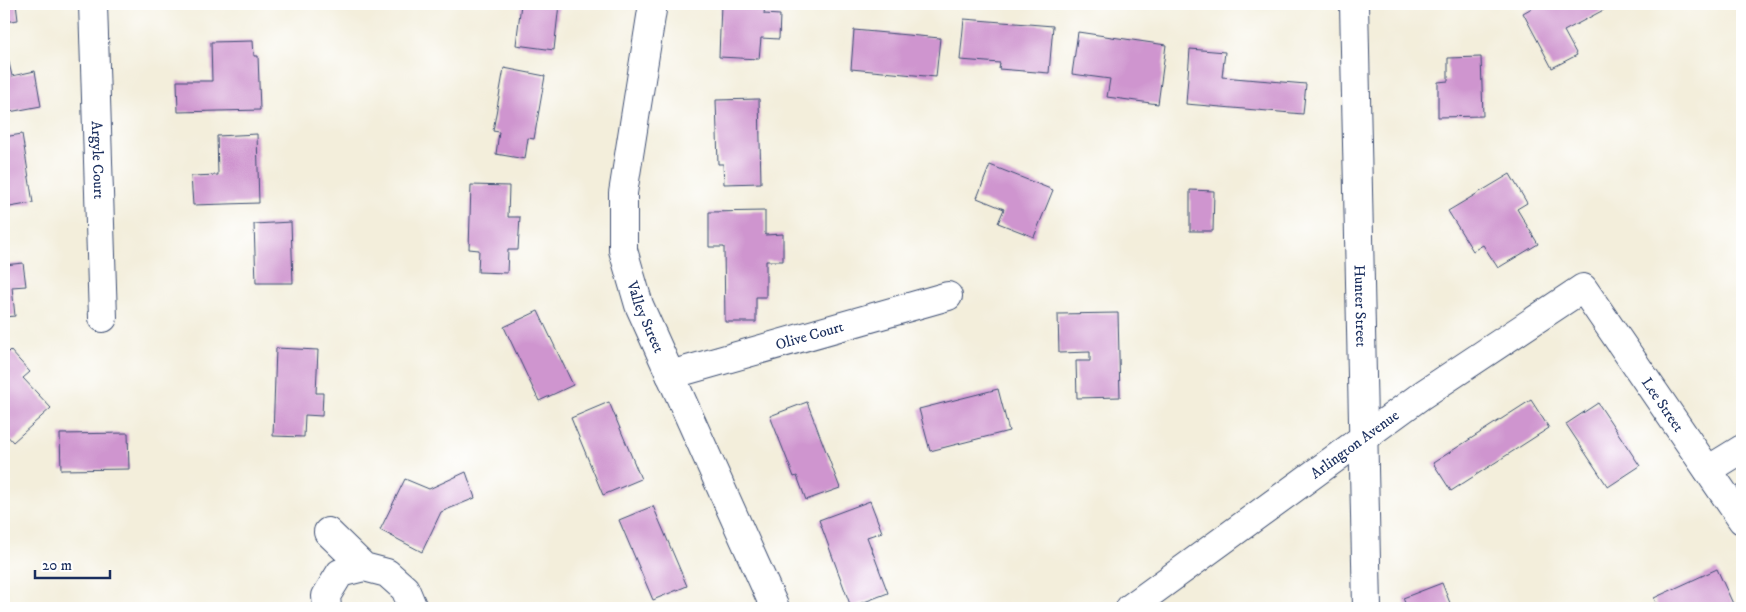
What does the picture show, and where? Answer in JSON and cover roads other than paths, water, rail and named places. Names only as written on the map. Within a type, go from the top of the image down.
[{"type":"street","name":"Argyle Court","points":[[93,4],[103,318]]},
{"type":"street","name":"Valley Street","points":[[653,4],[623,192],[623,250],[639,305],[775,608]]},
{"type":"street","name":"Hunter Street","points":[[1354,4],[1367,608]]},
{"type":"street","name":"Arlington Avenue","points":[[1130,608],[1422,395],[1583,288]]},
{"type":"street","name":"Lee Street","points":[[1583,288],[1742,520]]},
{"type":"street","name":"Olive Court","points":[[670,375],[948,296]]},
{"type":"street","points":[[1708,470],[1742,449]]},
{"type":"street","points":[[328,532],[364,567]]},
{"type":"street","points":[[326,608],[326,596],[340,573],[364,567],[387,573],[405,589],[413,608]]}]
